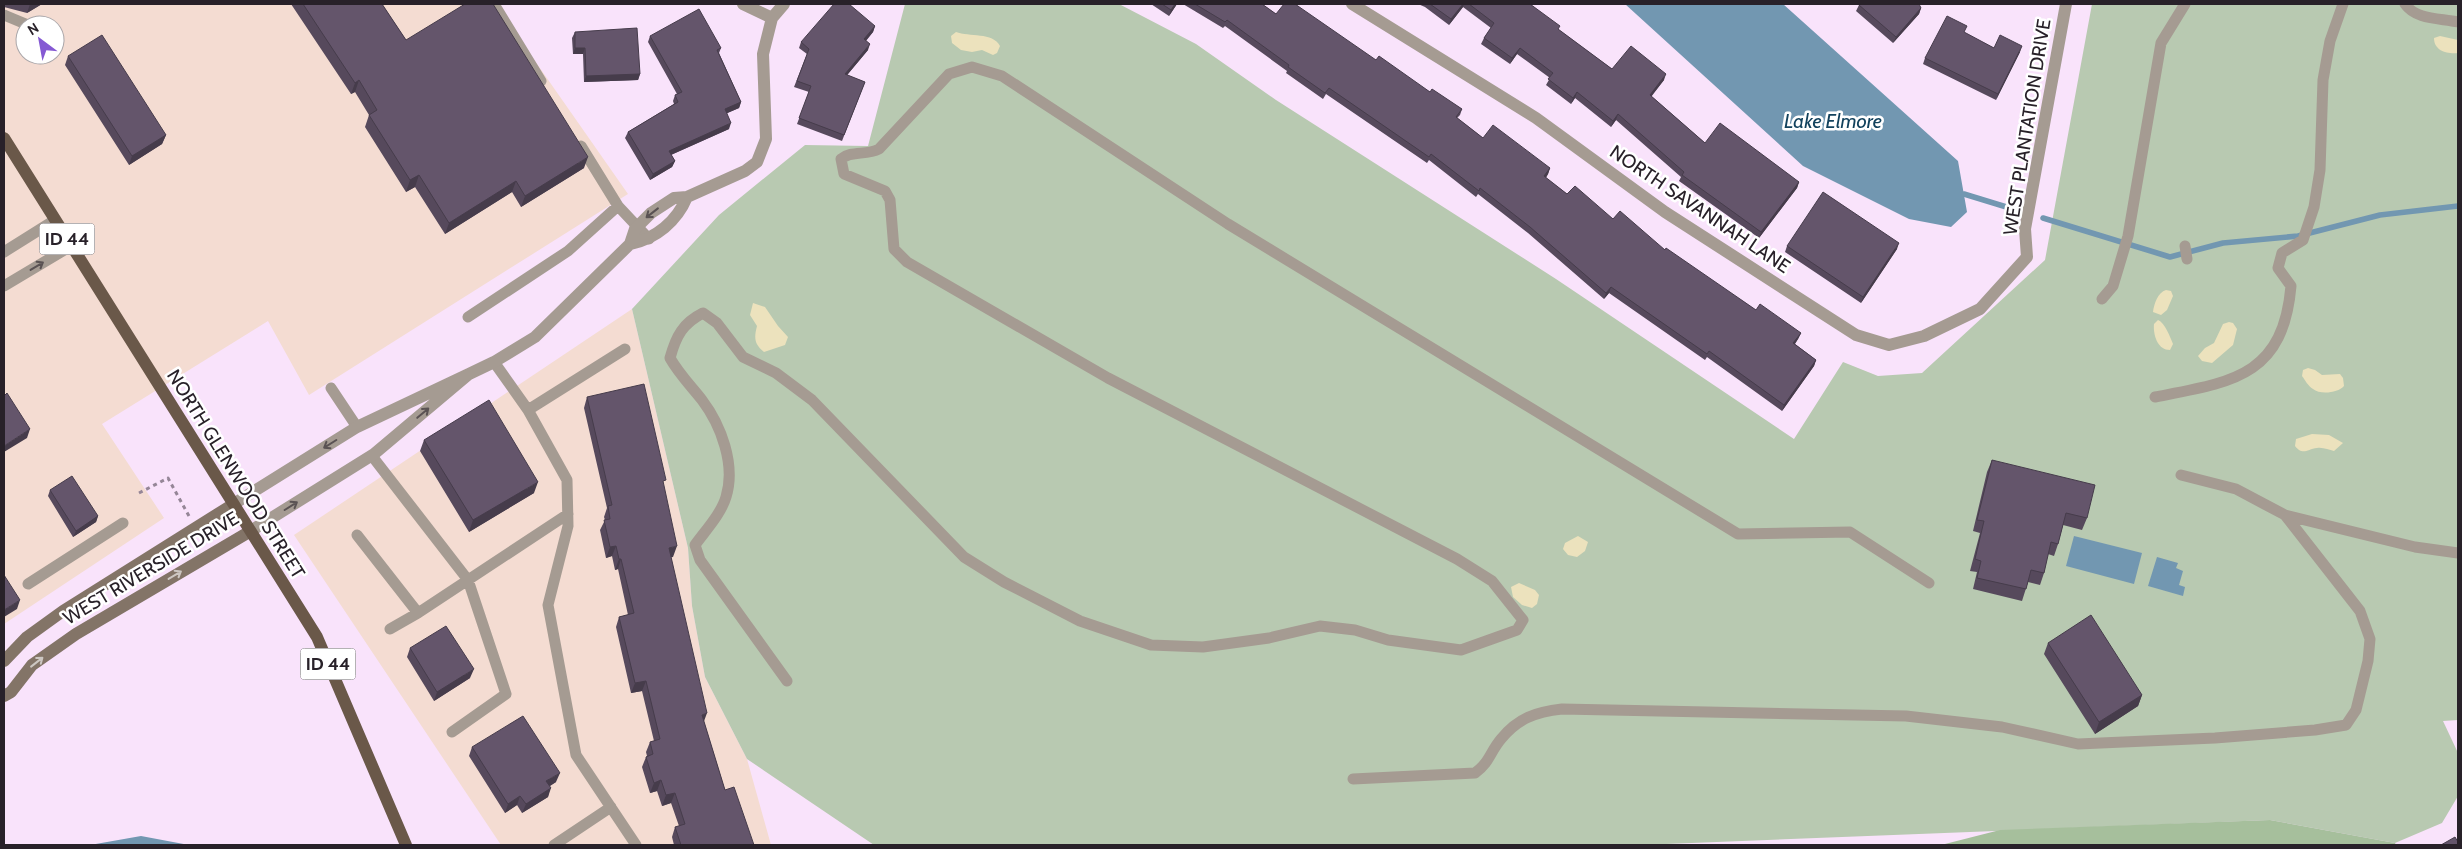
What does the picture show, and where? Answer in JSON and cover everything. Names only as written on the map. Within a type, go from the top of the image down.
[{"type":"main road","name":"NORTH GLENWOOD STREET","points":[[4,138],[316,637],[406,845]]},
{"type":"street","points":[[743,4],[772,18],[784,4]]},
{"type":"street","name":"NORTH SAVANNAH LANE","points":[[1352,4],[1536,118],[1664,212],[1856,335],[1889,345],[1924,336],[1980,309],[2027,257]]},
{"type":"street","name":"WEST PLANTATION DRIVE","points":[[2027,257],[2026,229],[2066,4]]},
{"type":"street","name":"WEST RIVERSIDE DRIVE","points":[[4,661],[27,636],[62,611],[357,427],[494,362],[534,337],[630,244],[638,226],[651,213],[674,198],[687,197],[745,171],[757,162],[766,139],[764,54],[772,18]]},
{"type":"street","name":"WEST RIVERSIDE DRIVE","points":[[630,244],[649,239],[664,228],[682,209],[687,197]]},
{"type":"street","name":"WEST RIVERSIDE DRIVE","points":[[4,696],[11,692],[32,665],[76,634],[249,532],[372,456],[469,374]]},
{"type":"lane","points":[[494,4],[546,88]]},
{"type":"lane","points":[[2102,299],[2113,286],[2128,236],[2161,44],[2185,4]]},
{"type":"lane","points":[[2155,397],[2222,384],[2262,362],[2279,337],[2290,301],[2291,286],[2278,268],[2282,253],[2304,240],[2310,221],[2320,170],[2323,80],[2330,41],[2343,4]]},
{"type":"lane","points":[[2405,4],[2410,11],[2423,16],[2458,22]]},
{"type":"lane","points":[[787,681],[700,560],[695,545],[726,498],[729,475],[724,439],[703,402],[679,374],[670,358],[676,336],[689,320],[703,313],[717,323],[744,357],[776,373],[812,400],[964,557],[1004,582],[1080,621],[1151,645],[1203,647],[1269,638],[1320,626],[1355,630],[1388,640],[1461,650],[1517,630],[1522,620],[1492,581],[1457,559],[1108,378],[906,262],[894,249],[890,200],[885,191],[844,174],[841,159],[848,154],[870,154],[879,149],[948,74],[972,67],[1002,76],[1236,229],[1738,534],[1850,532],[1930,583]]},
{"type":"lane","points":[[576,138],[618,206],[649,239]]},
{"type":"lane","points":[[468,317],[568,251],[618,206]]},
{"type":"lane","points":[[4,252],[55,220]]},
{"type":"lane","points":[[4,286],[71,246]]},
{"type":"lane","points":[[2185,246],[2187,259]]},
{"type":"lane","points":[[528,410],[626,349]]},
{"type":"lane","points":[[494,362],[528,410],[567,480],[568,526],[548,605],[576,755],[636,845]]},
{"type":"lane","points":[[331,388],[357,427]]},
{"type":"lane","points":[[372,456],[468,580],[506,694],[452,732]]},
{"type":"lane","points":[[2180,475],[2236,489],[2286,515],[2415,547],[2458,553]]},
{"type":"lane","points":[[390,629],[418,613],[568,514]]},
{"type":"lane","points":[[1353,779],[1475,773],[1486,765],[1500,740],[1519,723],[1538,712],[1562,710],[1906,716],[2002,727],[2078,744],[2215,738],[2315,730],[2346,725],[2356,710],[2368,661],[2370,638],[2360,611],[2286,515]]},
{"type":"lane","points":[[28,584],[123,523]]},
{"type":"lane","points":[[357,535],[418,613]]},
{"type":"lane","points":[[554,845],[611,807]]},
{"type":"path","points":[[139,493],[168,478],[189,517]]},
{"type":"shaded area","points":[[4,4],[495,4],[628,194],[309,395],[268,321],[102,424],[164,518],[4,624]]},
{"type":"shaded area","points":[[632,309],[688,548],[692,606],[705,677],[747,759],[771,845],[501,845],[294,535]]},
{"type":"green space","points":[[905,4],[1119,4],[1196,44],[1276,100],[1556,279],[1794,439],[1843,362],[1878,376],[1922,373],[2045,260],[2092,4],[2458,4],[2458,720],[2443,721],[2458,753],[2458,796],[2442,823],[2395,843],[2270,820],[1641,845],[874,845],[747,759],[705,677],[692,606],[688,548],[632,309],[719,215],[805,145],[868,146]]},
{"type":"green space","points":[[2270,820],[2395,843],[2396,845],[1941,845],[2000,830]]},
{"type":"sand","points":[[956,32],[986,37],[997,42],[1000,46],[997,53],[993,55],[982,50],[972,52],[961,50],[952,43],[951,36]]},
{"type":"sand","points":[[2440,36],[2458,40],[2458,53],[2450,53],[2439,49],[2434,38]]},
{"type":"sand","points":[[2163,291],[2171,291],[2173,296],[2167,310],[2161,315],[2153,312],[2155,302]]},
{"type":"sand","points":[[753,303],[765,307],[788,337],[785,345],[764,352],[758,346],[755,337],[757,326],[750,315]]},
{"type":"sand","points":[[2158,320],[2165,327],[2173,344],[2170,350],[2162,347],[2157,341],[2154,324]]},
{"type":"sand","points":[[2233,323],[2237,329],[2233,345],[2212,363],[2202,361],[2198,356],[2205,348],[2214,343],[2223,324]]},
{"type":"sand","points":[[2308,368],[2322,375],[2340,374],[2343,378],[2344,386],[2333,392],[2324,393],[2316,391],[2302,376],[2303,370]]},
{"type":"sand","points":[[2312,434],[2329,435],[2343,443],[2334,451],[2319,448],[2300,451],[2295,446],[2296,439]]},
{"type":"sand","points":[[1578,536],[1588,542],[1585,551],[1577,557],[1568,555],[1563,549],[1565,543]]},
{"type":"sand","points":[[1519,583],[1535,590],[1539,595],[1537,604],[1532,608],[1522,605],[1513,597],[1511,587]]},
{"type":"water","name":"Lake Elmore","points":[[1625,4],[1783,4],[1958,161],[1967,212],[1951,227],[1909,219],[1803,166]]},
{"type":"water","points":[[2074,536],[2142,553],[2134,584],[2066,566]]},
{"type":"water","points":[[2157,557],[2178,563],[2176,568],[2183,571],[2179,585],[2185,587],[2183,596],[2148,586]]},
{"type":"water","points":[[141,836],[189,845],[90,845]]},
{"type":"building","points":[[303,4],[382,4],[406,40],[465,4],[493,4],[588,157],[525,196],[516,181],[449,223],[419,175],[410,180],[369,115],[377,110],[359,80],[355,83]]},
{"type":"building","points":[[834,4],[849,4],[875,26],[864,39],[870,44],[845,74],[865,82],[844,135],[799,118],[811,86],[797,81],[809,49],[801,42]]},
{"type":"building","points":[[1162,4],[1175,4],[1171,10]]},
{"type":"building","points":[[1195,4],[1262,4],[1276,14],[1284,4],[1295,4],[1376,60],[1379,56],[1430,92],[1432,89],[1462,109],[1456,117],[1483,138],[1493,125],[1550,168],[1544,176],[1567,194],[1575,186],[1613,219],[1620,211],[1665,250],[1666,248],[1756,310],[1760,304],[1801,333],[1793,343],[1816,360],[1784,405],[1709,351],[1707,354],[1611,287],[1606,293],[1530,227],[1480,188],[1479,191],[1431,154],[1429,157],[1329,88],[1325,93],[1227,20],[1225,22]]},
{"type":"building","points":[[1430,4],[1463,4],[1451,19]]},
{"type":"building","points":[[1469,4],[1530,4],[1560,26],[1558,29],[1612,69],[1631,46],[1666,74],[1650,95],[1705,143],[1720,123],[1799,182],[1761,232],[1682,175],[1684,172],[1618,114],[1613,121],[1577,92],[1573,98],[1548,79],[1553,73],[1520,48],[1512,58],[1484,38],[1494,23]]},
{"type":"building","points":[[1859,4],[1919,4],[1921,8],[1896,37]]},
{"type":"building","points":[[699,9],[721,48],[717,50],[741,102],[725,109],[731,123],[669,151],[675,161],[653,174],[628,132],[678,102],[675,95],[682,92],[650,36]]},
{"type":"building","points":[[1947,16],[1967,26],[1964,32],[1994,48],[2000,35],[2022,46],[1998,94],[1925,58]]},
{"type":"building","points":[[637,28],[640,74],[586,76],[585,48],[575,48],[575,32]]},
{"type":"building","points":[[102,35],[166,135],[132,156],[68,56]]},
{"type":"building","points":[[1823,192],[1899,243],[1863,297],[1787,246]]},
{"type":"building","points":[[644,384],[666,480],[663,481],[677,546],[669,548],[707,713],[702,715],[725,790],[734,787],[754,845],[681,845],[675,827],[685,824],[675,793],[666,795],[661,780],[654,783],[646,757],[653,754],[650,742],[660,739],[646,681],[635,683],[619,617],[634,613],[621,559],[619,559],[616,546],[610,547],[604,520],[610,519],[608,506],[612,505],[587,397]]},
{"type":"building","points":[[7,393],[30,429],[4,446],[4,396]]},
{"type":"building","points":[[489,400],[538,482],[473,520],[424,440]]},
{"type":"building","points":[[1992,460],[2095,485],[2087,518],[2066,513],[2058,544],[2051,542],[2044,573],[2031,570],[2026,589],[1977,578],[1981,561],[1975,559],[1984,521],[1977,520]]},
{"type":"building","points":[[72,476],[98,516],[76,531],[50,490]]},
{"type":"building","points":[[4,575],[20,600],[4,610]]},
{"type":"building","points":[[2091,615],[2142,695],[2099,722],[2048,643]]},
{"type":"building","points":[[446,626],[474,669],[437,692],[410,648]]},
{"type":"building","points":[[523,716],[560,773],[546,781],[551,788],[526,804],[520,796],[508,804],[472,747]]},
{"type":"building","points":[[2455,837],[2458,845],[2441,845]]},
{"type":"waterway","points":[[1964,194],[2013,209]]},
{"type":"waterway","points":[[2043,218],[2170,257],[2223,243],[2298,236],[2380,215],[2458,206]]}]
